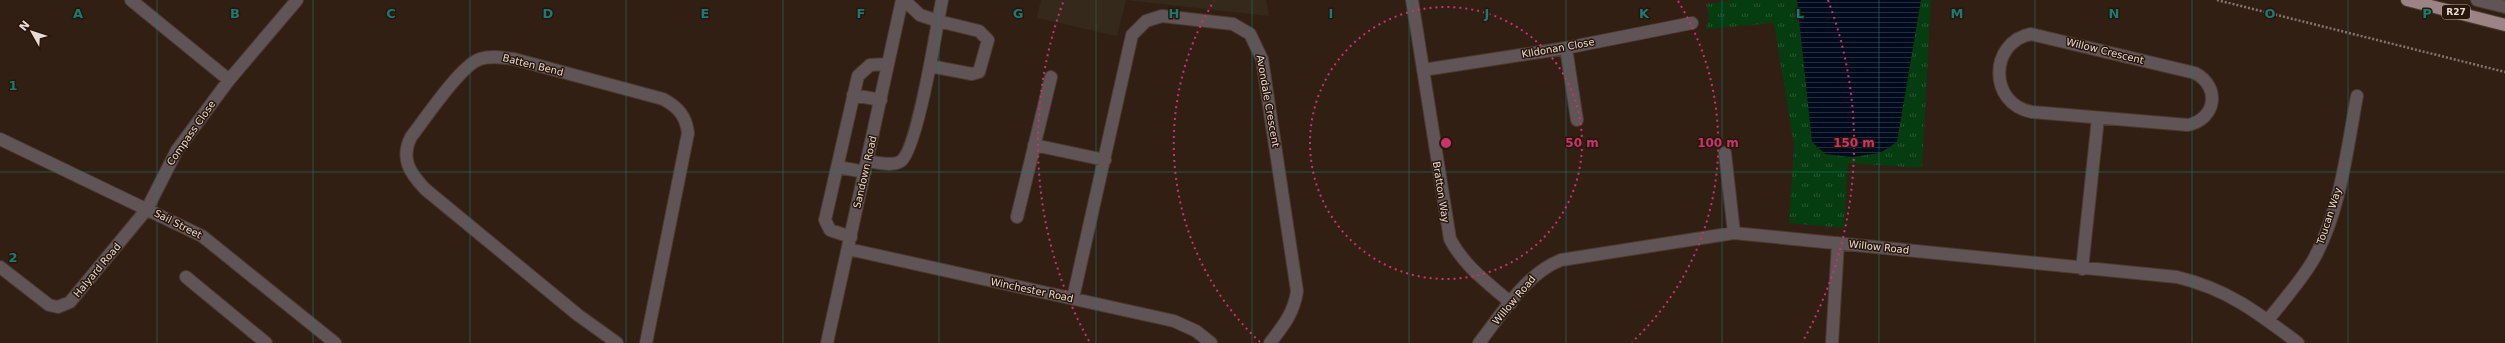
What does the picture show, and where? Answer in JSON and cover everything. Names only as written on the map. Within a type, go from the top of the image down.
[{"type":"main road","name":"R27","points":[[2407,0],[2505,24]]},
{"type":"street","points":[[131,0],[229,80]]},
{"type":"street","name":"Compass Close","points":[[147,209],[177,150],[229,80],[297,0]]},
{"type":"street","points":[[903,0],[920,15],[979,31],[988,40],[979,72],[972,74],[930,66]]},
{"type":"street","name":"Sandown Road","points":[[827,343],[881,100],[887,64],[903,0]]},
{"type":"street","points":[[838,167],[866,167],[896,164],[903,159],[915,127],[930,66],[942,0]]},
{"type":"street","points":[[2477,0],[2505,7]]},
{"type":"street","name":"Bratton Way","points":[[1413,4],[1450,239],[1458,255],[1471,269],[1511,303]]},
{"type":"street","name":"Avondale Crescent","points":[[1073,298],[1105,160],[1130,40],[1140,26],[1152,18],[1162,16],[1233,24],[1250,34],[1262,59],[1297,291],[1295,306],[1289,318],[1270,343]]},
{"type":"street","name":"KIldonan Close","points":[[1423,70],[1566,48],[1692,23]]},
{"type":"street","name":"Willow Crescent","points":[[2040,34],[2195,73],[2206,81],[2212,93],[2211,108],[2208,114],[2202,120],[2188,126],[2098,118],[2032,112],[2017,107],[2010,102],[2001,88],[2000,79],[2002,58],[2009,44],[2022,35],[2040,34]]},
{"type":"street","points":[[1566,48],[1577,120]]},
{"type":"street","name":"Batten Bend","points":[[617,343],[578,315],[425,189],[407,166],[406,148],[411,137],[466,68],[479,59],[497,56],[514,59],[663,98],[682,114],[687,123],[688,133],[646,343]]},
{"type":"street","points":[[851,237],[830,230],[826,224],[858,76],[866,67],[875,63],[887,64]]},
{"type":"street","points":[[1017,217],[1051,77]]},
{"type":"street","points":[[853,95],[881,100]]},
{"type":"street","name":"Toucan Way","points":[[2268,320],[2312,262],[2323,239],[2340,182],[2358,96]]},
{"type":"street","points":[[2082,268],[2098,118]]},
{"type":"street","name":"Sail Street","points":[[0,140],[190,229],[212,243],[331,342]]},
{"type":"street","points":[[1034,145],[1105,160]]},
{"type":"street","points":[[1725,153],[1734,233]]},
{"type":"street","name":"Halyard Road","points":[[0,267],[44,303],[53,306],[64,305],[70,302],[147,209]]},
{"type":"street","name":"Willow Road","points":[[1479,343],[1539,271],[1561,260],[1734,233],[2154,274],[2199,282],[2237,299],[2298,343]]},
{"type":"street","points":[[1832,343],[1838,243]]},
{"type":"street","name":"Winchester Road","points":[[848,249],[1174,320],[1196,331],[1211,343]]},
{"type":"street","points":[[186,277],[266,343]]},
{"type":"path","points":[[2217,0],[2505,72]]},
{"type":"shaded area","points":[[1041,0],[1126,0],[1117,36],[1037,18]]},
{"type":"shaded area","points":[[1126,0],[1266,0],[1269,16]]},
{"type":"green space","points":[[1733,0],[1931,0],[1922,168],[1848,163],[1844,228],[1789,223],[1794,146],[1774,23],[1706,29],[1709,15],[1706,4]]},
{"type":"water","points":[[1797,0],[1921,0],[1897,142],[1880,153],[1852,157],[1825,154],[1812,142]]}]
